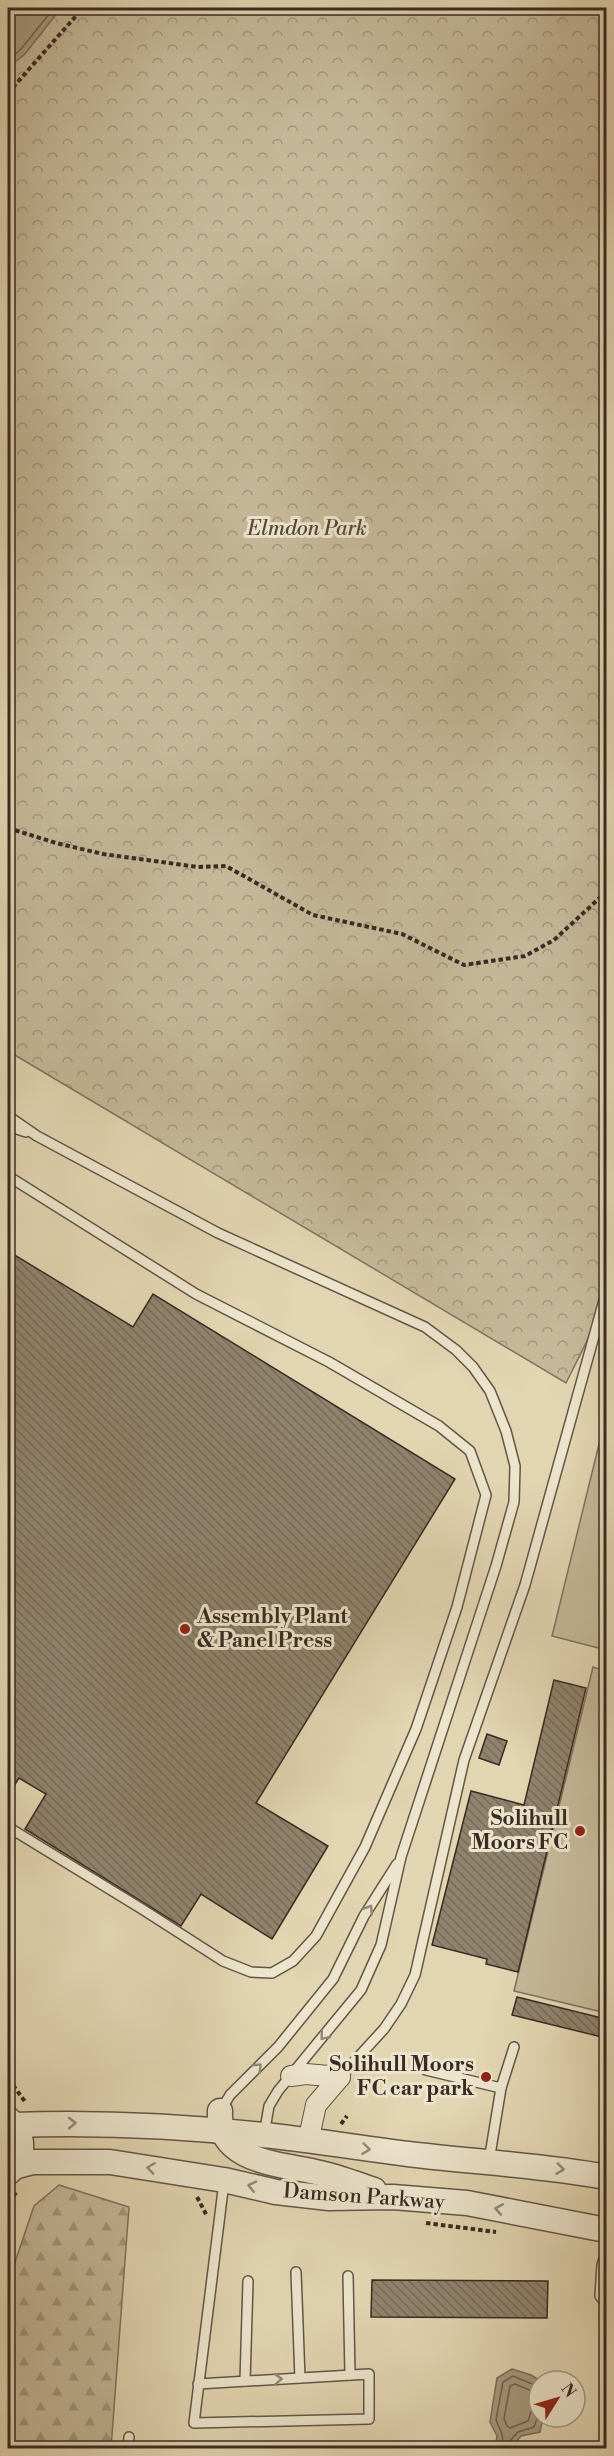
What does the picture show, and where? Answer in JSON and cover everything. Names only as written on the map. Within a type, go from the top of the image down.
[{"type":"street","points":[[291,2076],[306,2074],[340,2077]]},
{"type":"street","points":[[308,2142],[316,2105],[340,2077]]},
{"type":"street","points":[[9,2121],[180,2127],[222,2122],[264,2135],[308,2142],[561,2169],[606,2177]]},
{"type":"street","points":[[9,2121],[20,2134],[22,2146],[20,2157],[9,2172]]},
{"type":"street","points":[[222,2122],[236,2148],[266,2164],[321,2173],[393,2197]]},
{"type":"street","points":[[217,2178],[248,2155],[264,2135]]},
{"type":"street","name":"Damson Parkway","points":[[9,2172],[33,2162],[110,2162],[217,2178],[276,2192],[329,2198],[393,2197],[467,2203],[606,2230]]},
{"type":"lane","points":[[8,1116],[37,1136],[218,1233],[425,1327],[456,1350],[473,1367],[490,1391],[506,1431],[515,1466],[514,1502],[496,1566],[401,1857],[381,1945],[361,1990],[269,2106],[264,2135]]},
{"type":"lane","points":[[8,1126],[37,1136]]},
{"type":"lane","points":[[8,1176],[196,1294],[329,1362],[439,1426],[470,1451],[486,1494],[457,1606],[416,1729],[365,1847],[316,1936],[293,1961],[272,1973],[251,1972],[223,1961],[8,1827]]},
{"type":"lane","points":[[340,2077],[384,2029],[401,2004],[415,1975],[464,1760],[525,1585],[606,1293]]},
{"type":"lane","points":[[222,2122],[230,2095],[278,2047],[333,1979],[364,1916],[401,1857]]},
{"type":"lane","points":[[489,2163],[501,2088],[514,2047]]},
{"type":"lane","points":[[426,2070],[501,2088]]},
{"type":"lane","points":[[198,2384],[369,2374],[369,2419],[194,2423],[198,2384],[219,2218],[217,2178]]},
{"type":"lane","points":[[606,2252],[602,2265],[600,2296],[606,2304]]},
{"type":"lane","points":[[296,2272],[300,2378]]},
{"type":"lane","points":[[348,2276],[350,2375]]},
{"type":"lane","points":[[245,2381],[248,2280]]},
{"type":"lane","points":[[128,2448],[129,2437]]},
{"type":"path","points":[[8,93],[83,8]]},
{"type":"path","points":[[8,828],[103,854],[198,867],[226,866],[313,915],[402,934],[464,965],[525,956],[554,940],[606,892]]},
{"type":"path","points":[[192,2195],[198,2198],[205,2216],[219,2218]]},
{"type":"path","points":[[419,2222],[502,2233]]},
{"type":"green space","name":"Elmdon Park","points":[[8,8],[606,8],[606,1303],[566,1383],[8,1051]]},
{"type":"green space","points":[[600,1440],[606,1441],[606,1650],[552,1636]]},
{"type":"green space","name":"Solihull Moors FC","points":[[593,1667],[606,1671],[606,2013],[514,1991]]},
{"type":"green space","points":[[59,2185],[129,2207],[111,2448],[8,2448],[8,2283],[34,2206]]},
{"type":"water","points":[[8,8],[61,8],[25,54],[8,68]]},
{"type":"water","points":[[512,2369],[527,2374],[527,2429],[541,2429],[540,2432],[521,2436],[511,2448],[495,2448],[497,2436],[490,2422],[497,2378]]},
{"type":"building","name":"Assembly Plant & Panel Press","points":[[8,1251],[133,1327],[153,1294],[455,1479],[256,1803],[328,1846],[272,1939],[201,1894],[181,1926],[25,1829],[46,1794],[19,1778],[8,1795]]},
{"type":"building","points":[[554,1680],[586,1688],[518,1972],[486,1964],[487,1959],[432,1945],[471,1791],[524,1805]]},
{"type":"building","points":[[487,1734],[507,1741],[499,1765],[479,1758]]},
{"type":"building","points":[[517,1997],[606,2019],[606,2038],[512,2015]]},
{"type":"building","points":[[372,2280],[548,2281],[547,2318],[371,2317]]},
{"type":"place","name":"Assembly Plant & Panel Press","points":[[185,1629]]},
{"type":"place","name":"Solihull Moors FC","points":[[580,1831]]},
{"type":"place","name":"Solihull Moors FC car park","points":[[486,2077]]}]
